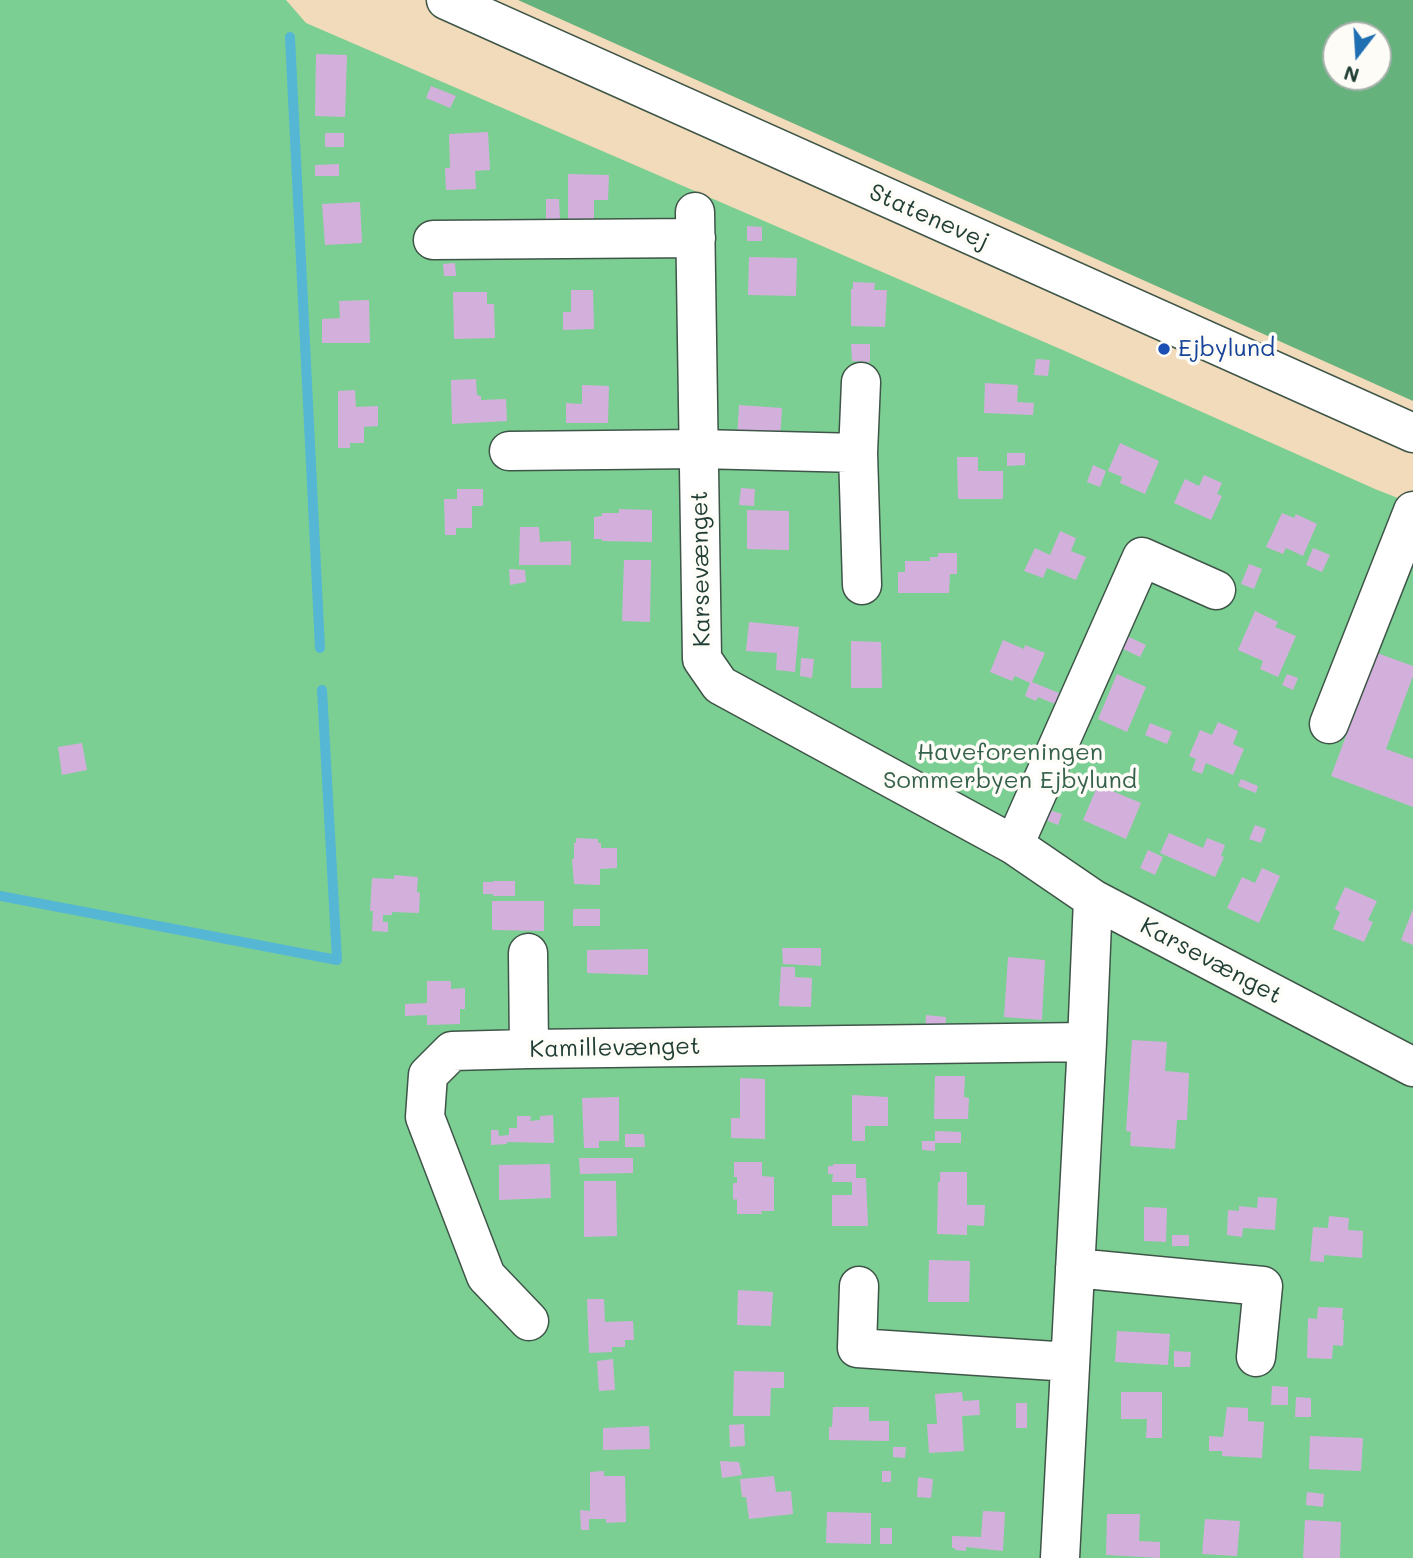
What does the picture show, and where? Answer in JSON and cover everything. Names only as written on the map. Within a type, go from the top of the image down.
[{"type":"street","name":"Statenevej","points":[[446,0],[1413,433]]},
{"type":"street","name":"Karsevænget","points":[[433,240],[695,225],[702,659],[720,685],[1014,845],[1093,899],[1413,1067]]},
{"type":"street","points":[[861,382],[858,453],[862,585]]},
{"type":"street","points":[[509,451],[699,449],[858,453]]},
{"type":"street","points":[[1329,724],[1413,511]]},
{"type":"street","points":[[1014,845],[1142,557],[1216,590]]},
{"type":"street","points":[[1060,1558],[1093,899]]},
{"type":"street","points":[[528,953],[529,1049]]},
{"type":"street","name":"Kamillevænget","points":[[529,1321],[486,1276],[425,1117],[428,1075],[452,1051],[1087,1042]]},
{"type":"street","points":[[1075,1268],[1263,1286],[1256,1357]]},
{"type":"street","points":[[859,1286],[857,1348],[1070,1362]]},
{"type":"green space","name":"Haveforeningen Sommerbyen Ejbylund","points":[[0,0],[286,0],[306,23],[1413,504],[1413,1558],[0,1558]]},
{"type":"green space","points":[[518,0],[1413,0],[1413,401]]},
{"type":"building","points":[[316,54],[347,55],[345,117],[315,116]]},
{"type":"building","points":[[431,86],[456,96],[450,108],[426,98]]},
{"type":"building","points":[[488,132],[490,170],[475,171],[476,189],[446,190],[445,168],[450,168],[449,134]]},
{"type":"building","points":[[325,133],[344,133],[344,147],[325,147]]},
{"type":"building","points":[[339,164],[339,176],[315,176],[315,165]]},
{"type":"building","points":[[568,174],[609,175],[608,200],[594,200],[594,219],[568,219]]},
{"type":"building","points":[[546,199],[559,199],[560,219],[546,220]]},
{"type":"building","points":[[360,202],[362,243],[325,245],[322,204]]},
{"type":"building","points":[[747,226],[762,227],[762,241],[747,241]]},
{"type":"building","points":[[749,257],[797,258],[796,296],[748,295]]},
{"type":"building","points":[[455,263],[456,276],[444,276],[443,264]]},
{"type":"building","points":[[853,282],[875,283],[874,290],[887,290],[885,327],[851,326]]},
{"type":"building","points":[[571,290],[593,290],[594,329],[563,330],[563,312],[571,312]]},
{"type":"building","points":[[453,292],[487,292],[487,304],[494,304],[495,338],[454,339]]},
{"type":"building","points":[[369,300],[370,343],[322,343],[322,319],[340,318],[339,301]]},
{"type":"building","points":[[851,344],[870,344],[870,362],[852,361]]},
{"type":"building","points":[[1036,359],[1050,360],[1048,376],[1034,375]]},
{"type":"building","points":[[476,379],[477,395],[481,396],[481,400],[506,399],[507,421],[452,424],[451,380]]},
{"type":"building","points":[[985,383],[1018,385],[1017,402],[1034,403],[1033,415],[984,413]]},
{"type":"building","points":[[582,385],[609,386],[608,423],[566,423],[566,403],[582,404]]},
{"type":"building","points":[[355,390],[356,407],[378,406],[378,426],[364,427],[364,443],[350,443],[350,448],[338,448],[338,391]]},
{"type":"building","points":[[739,405],[782,408],[780,438],[737,440]]},
{"type":"building","points":[[1120,443],[1159,461],[1145,494],[1120,483],[1122,477],[1108,471]]},
{"type":"building","points":[[1007,453],[1025,453],[1025,465],[1007,466]]},
{"type":"building","points":[[957,457],[978,457],[978,471],[1003,471],[1003,499],[958,499]]},
{"type":"building","points":[[1093,465],[1106,471],[1100,487],[1087,482]]},
{"type":"building","points":[[1204,475],[1222,483],[1217,494],[1222,496],[1211,520],[1174,503],[1185,479],[1199,486]]},
{"type":"building","points":[[741,488],[755,489],[754,506],[739,505]]},
{"type":"building","points":[[457,489],[483,489],[483,506],[472,506],[472,528],[456,528],[456,535],[445,535],[444,499],[457,499]]},
{"type":"building","points":[[619,509],[652,510],[652,542],[594,539],[594,517],[602,516],[602,513],[619,513]]},
{"type":"building","points":[[747,510],[789,511],[789,550],[747,549]]},
{"type":"building","points":[[1282,513],[1294,518],[1296,514],[1317,524],[1303,556],[1286,548],[1283,554],[1266,547]]},
{"type":"building","points":[[520,527],[539,527],[540,542],[571,541],[571,565],[519,565]]},
{"type":"building","points":[[1060,531],[1076,538],[1071,551],[1086,557],[1076,580],[1047,568],[1043,578],[1024,571],[1035,548],[1050,555]]},
{"type":"building","points":[[1313,548],[1330,555],[1322,572],[1306,565]]},
{"type":"building","points":[[938,553],[957,553],[957,574],[950,574],[949,593],[898,593],[898,572],[905,572],[905,561],[930,561],[930,557],[938,557]]},
{"type":"building","points":[[624,560],[651,560],[650,622],[622,621]]},
{"type":"building","points":[[1249,564],[1262,569],[1254,589],[1241,584]]},
{"type":"building","points":[[509,569],[525,570],[526,582],[510,585]]},
{"type":"building","points":[[1255,611],[1278,622],[1275,627],[1296,636],[1278,677],[1260,669],[1263,661],[1238,650]]},
{"type":"building","points":[[749,622],[799,627],[795,672],[776,670],[777,653],[746,651]]},
{"type":"building","points":[[1127,636],[1146,645],[1140,657],[1121,648]]},
{"type":"building","points":[[1003,640],[1024,649],[1025,645],[1045,653],[1032,682],[1059,693],[1055,704],[1038,697],[1036,701],[1025,696],[1030,683],[1015,676],[1012,681],[990,672]]},
{"type":"building","points":[[851,641],[881,642],[882,688],[851,688]]},
{"type":"building","points":[[1377,653],[1413,666],[1413,676],[1386,749],[1413,759],[1413,807],[1331,776]]},
{"type":"building","points":[[801,658],[814,659],[812,678],[800,676]]},
{"type":"building","points":[[1117,674],[1146,687],[1127,732],[1098,719]]},
{"type":"building","points":[[1287,674],[1298,678],[1293,690],[1282,685]]},
{"type":"building","points":[[1218,722],[1238,731],[1233,744],[1244,749],[1233,775],[1206,763],[1202,774],[1192,770],[1196,759],[1189,756],[1200,730],[1212,735]]},
{"type":"building","points":[[1150,723],[1172,732],[1167,744],[1145,735]]},
{"type":"building","points":[[82,743],[87,770],[62,775],[58,747]]},
{"type":"building","points":[[1241,779],[1258,786],[1256,793],[1238,786]]},
{"type":"building","points":[[1098,785],[1141,803],[1126,839],[1083,820]]},
{"type":"building","points":[[1049,810],[1062,814],[1058,825],[1046,820]]},
{"type":"building","points":[[1255,825],[1266,829],[1261,843],[1249,839]]},
{"type":"building","points":[[1169,833],[1203,848],[1207,838],[1225,845],[1221,856],[1224,857],[1215,877],[1160,853]]},
{"type":"building","points":[[576,838],[598,839],[601,848],[617,848],[617,868],[600,869],[600,885],[574,884],[572,859]]},
{"type":"building","points":[[1148,850],[1163,857],[1155,875],[1140,868]]},
{"type":"building","points":[[1262,868],[1280,876],[1259,923],[1227,908],[1242,877],[1255,883]]},
{"type":"building","points":[[394,875],[418,877],[419,913],[392,912],[392,915],[383,915],[383,922],[388,922],[388,932],[372,931],[372,878],[394,879]]},
{"type":"building","points":[[515,881],[515,896],[483,894],[483,882]]},
{"type":"building","points":[[1345,887],[1377,901],[1368,920],[1373,922],[1364,942],[1333,929],[1340,912],[1335,909]]},
{"type":"building","points":[[492,901],[544,901],[544,931],[492,930]]},
{"type":"building","points":[[573,909],[600,909],[600,926],[573,926]]},
{"type":"building","points":[[1413,909],[1413,945],[1401,940]]},
{"type":"building","points":[[782,948],[821,948],[821,966],[783,964]]},
{"type":"building","points":[[648,949],[648,975],[587,973],[587,950]]},
{"type":"building","points":[[1008,957],[1045,960],[1042,1020],[1004,1017]]},
{"type":"building","points":[[781,967],[795,967],[795,977],[812,978],[811,1007],[779,1006]]},
{"type":"building","points":[[427,981],[451,981],[451,989],[465,988],[465,1009],[460,1009],[460,1024],[427,1025],[427,1015],[405,1016],[405,1004],[427,1003]]},
{"type":"building","points":[[926,1015],[946,1017],[945,1033],[925,1032]]},
{"type":"building","points":[[1132,1040],[1167,1042],[1165,1071],[1189,1073],[1187,1120],[1177,1120],[1175,1149],[1130,1146],[1131,1132],[1126,1131]]},
{"type":"building","points":[[935,1076],[965,1076],[964,1097],[969,1098],[968,1119],[934,1119]]},
{"type":"building","points":[[740,1078],[765,1079],[765,1139],[731,1138],[731,1118],[740,1118]]},
{"type":"building","points":[[852,1095],[888,1097],[888,1126],[865,1126],[865,1141],[852,1141]]},
{"type":"building","points":[[619,1097],[619,1141],[599,1141],[599,1148],[584,1148],[582,1098]]},
{"type":"building","points":[[553,1115],[554,1143],[507,1142],[491,1145],[491,1130],[498,1130],[499,1136],[509,1135],[509,1128],[517,1128],[517,1116],[531,1116],[530,1121],[540,1120],[540,1116]]},
{"type":"building","points":[[935,1131],[961,1132],[961,1143],[935,1143]]},
{"type":"building","points":[[625,1134],[644,1134],[645,1147],[625,1147]]},
{"type":"building","points":[[922,1141],[935,1141],[935,1151],[922,1150]]},
{"type":"building","points":[[579,1158],[633,1158],[633,1173],[580,1174]]},
{"type":"building","points":[[734,1162],[762,1162],[762,1176],[774,1177],[774,1211],[737,1214],[737,1199],[733,1200],[733,1183],[737,1183],[737,1177],[734,1177]]},
{"type":"building","points":[[550,1164],[551,1198],[499,1200],[499,1165]]},
{"type":"building","points":[[856,1164],[856,1178],[866,1178],[868,1226],[832,1226],[832,1195],[852,1195],[852,1182],[832,1182],[833,1174],[828,1174],[828,1166]]},
{"type":"building","points":[[940,1172],[967,1172],[967,1205],[985,1205],[984,1226],[967,1225],[967,1235],[937,1234]]},
{"type":"building","points":[[584,1181],[616,1181],[617,1236],[584,1237]]},
{"type":"building","points":[[1258,1197],[1277,1198],[1275,1230],[1243,1228],[1242,1237],[1227,1235],[1228,1210],[1239,1211],[1239,1206],[1257,1208]]},
{"type":"building","points":[[1144,1207],[1167,1208],[1166,1242],[1144,1241]]},
{"type":"building","points":[[1329,1216],[1349,1218],[1348,1230],[1363,1231],[1362,1258],[1324,1255],[1324,1262],[1310,1261],[1313,1227],[1328,1228]]},
{"type":"building","points":[[1172,1235],[1189,1235],[1189,1246],[1172,1246]]},
{"type":"building","points":[[929,1260],[970,1261],[969,1302],[928,1302]]},
{"type":"building","points":[[738,1290],[773,1292],[771,1326],[737,1325]]},
{"type":"building","points":[[587,1299],[604,1299],[605,1322],[633,1321],[634,1340],[625,1340],[625,1347],[612,1347],[612,1352],[589,1353]]},
{"type":"building","points":[[1318,1307],[1343,1308],[1343,1346],[1333,1345],[1332,1359],[1307,1358],[1308,1318],[1317,1319]]},
{"type":"building","points":[[1117,1331],[1170,1334],[1168,1365],[1115,1362]]},
{"type":"building","points":[[1174,1351],[1191,1352],[1190,1367],[1174,1367]]},
{"type":"building","points":[[613,1359],[615,1390],[599,1391],[597,1361]]},
{"type":"building","points":[[734,1371],[784,1372],[784,1388],[771,1388],[770,1416],[733,1416]]},
{"type":"building","points":[[1272,1386],[1288,1387],[1288,1405],[1271,1405]]},
{"type":"building","points":[[962,1392],[963,1401],[979,1400],[980,1415],[962,1416],[964,1451],[929,1453],[927,1424],[937,1424],[935,1394]]},
{"type":"building","points":[[1121,1392],[1162,1392],[1162,1438],[1146,1438],[1147,1419],[1121,1419]]},
{"type":"building","points":[[1296,1397],[1311,1398],[1311,1417],[1295,1417]]},
{"type":"building","points":[[1016,1403],[1027,1403],[1027,1428],[1016,1428]]},
{"type":"building","points":[[833,1407],[869,1407],[869,1421],[889,1421],[889,1441],[829,1440]]},
{"type":"building","points":[[1227,1407],[1248,1408],[1248,1421],[1264,1422],[1262,1458],[1222,1456],[1222,1451],[1209,1451],[1209,1436],[1223,1437]]},
{"type":"building","points":[[744,1424],[745,1446],[730,1447],[729,1425]]},
{"type":"building","points":[[649,1426],[650,1449],[603,1450],[603,1428]]},
{"type":"building","points":[[1310,1436],[1363,1438],[1361,1471],[1309,1469]]},
{"type":"building","points":[[893,1447],[906,1447],[905,1458],[893,1457]]},
{"type":"building","points":[[720,1461],[739,1462],[742,1475],[722,1478]]},
{"type":"building","points":[[604,1471],[604,1476],[625,1476],[626,1522],[606,1523],[606,1519],[589,1519],[589,1530],[581,1530],[580,1510],[590,1511],[590,1472]]},
{"type":"building","points":[[882,1471],[891,1471],[891,1482],[882,1482]]},
{"type":"building","points":[[774,1476],[776,1492],[791,1491],[793,1514],[749,1519],[740,1479]]},
{"type":"building","points":[[918,1477],[933,1479],[931,1498],[917,1497]]},
{"type":"building","points":[[1307,1492],[1324,1494],[1323,1507],[1306,1505]]},
{"type":"building","points":[[983,1511],[1005,1512],[1003,1551],[966,1547],[966,1551],[952,1548],[952,1536],[981,1537]]},
{"type":"building","points":[[827,1512],[871,1513],[871,1544],[826,1543]]},
{"type":"building","points":[[1107,1514],[1140,1514],[1139,1541],[1160,1542],[1160,1558],[1106,1555]]},
{"type":"building","points":[[1205,1519],[1240,1521],[1237,1556],[1202,1554]]},
{"type":"building","points":[[1305,1520],[1341,1522],[1340,1558],[1303,1558]]},
{"type":"building","points":[[880,1528],[892,1528],[892,1544],[880,1544]]},
{"type":"waterway","points":[[290,37],[320,648]]},
{"type":"waterway","points":[[0,896],[337,960],[322,690]]},
{"type":"place","name":"Ejbylund","points":[[1164,349]]}]
